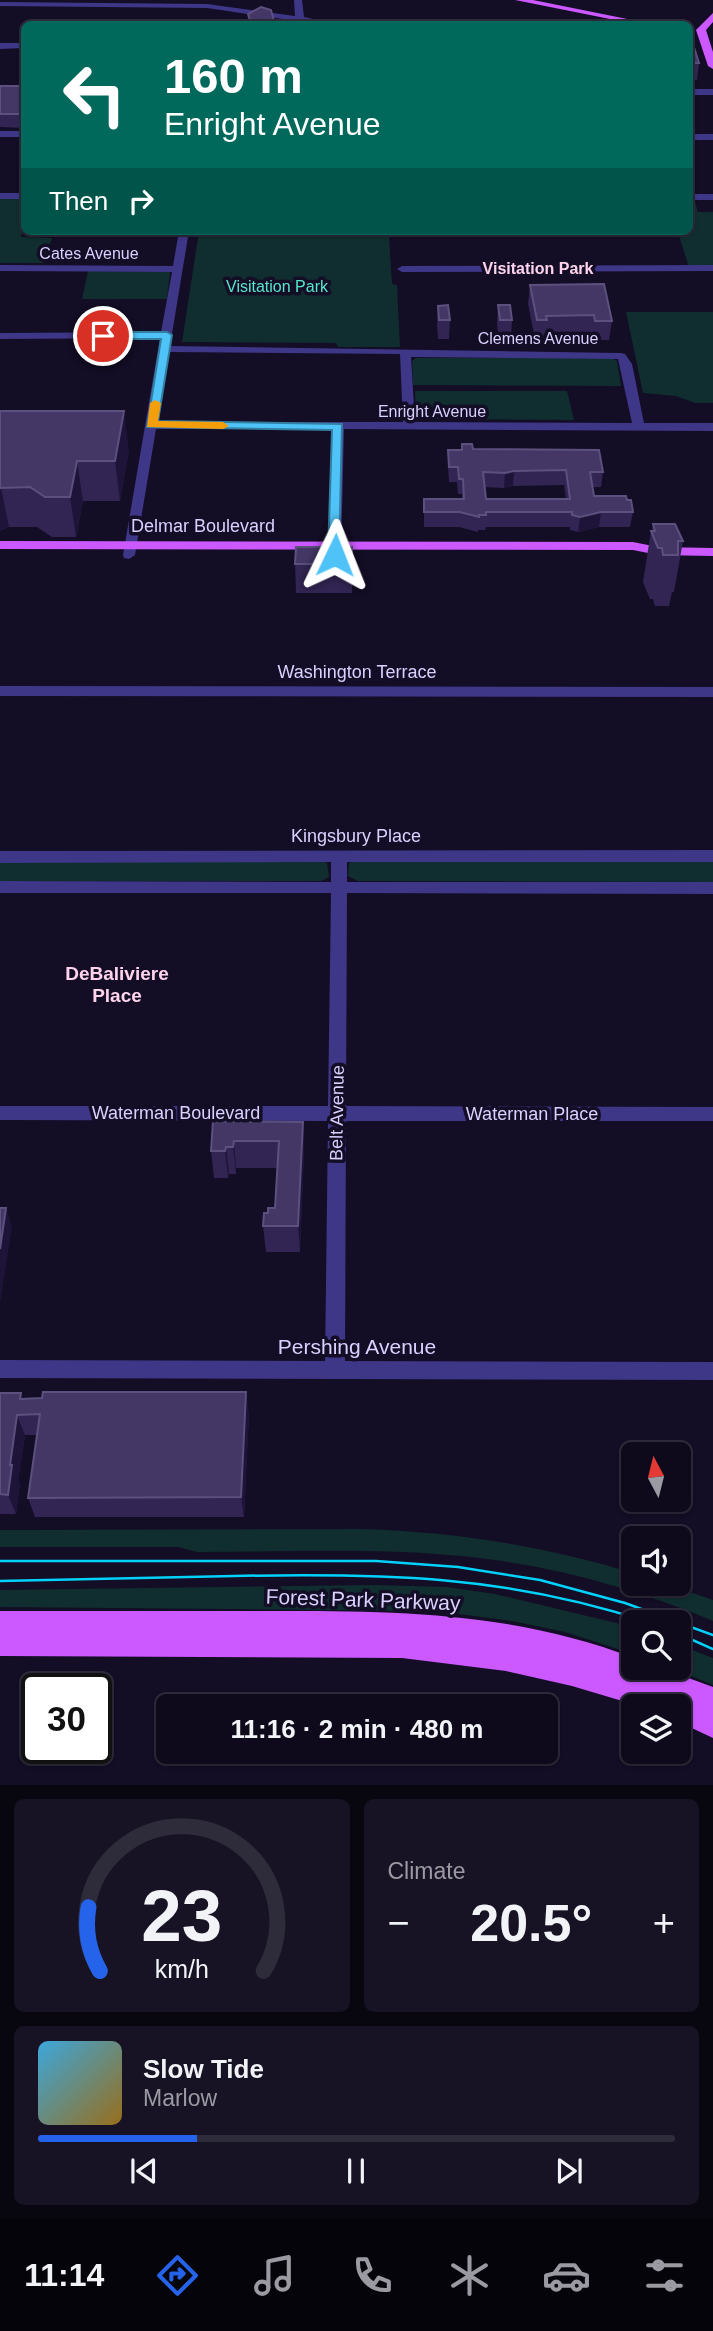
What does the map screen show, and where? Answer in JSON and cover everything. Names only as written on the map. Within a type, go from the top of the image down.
[{"type":"main road","points":[[519,0],[631,21]]},
{"type":"main road","points":[[713,16],[703,26],[702,33],[713,66]]},
{"type":"main road","points":[[693,32],[713,33]]},
{"type":"main road","name":"Delmar Boulevard","points":[[0,545],[129,550],[635,555],[658,551],[713,552]]},
{"type":"main road","name":"Delmar Boulevard","points":[[0,555],[129,550]]},
{"type":"main road","name":"Forest Park Parkway","points":[[0,1623],[356,1623],[460,1628],[504,1634],[596,1656],[713,1700]]},
{"type":"main road","points":[[0,1644],[374,1645],[452,1649],[504,1656],[561,1669],[641,1694]]},
{"type":"main road","points":[[691,1715],[713,1725]]},
{"type":"street","points":[[0,4],[202,6],[299,21],[298,0]]},
{"type":"street","points":[[0,46],[21,46]]},
{"type":"street","points":[[693,92],[713,92]]},
{"type":"street","points":[[0,134],[21,135]]},
{"type":"street","points":[[693,137],[713,137]]},
{"type":"street","points":[[0,196],[21,196]]},
{"type":"street","points":[[693,197],[713,197]]},
{"type":"street","points":[[129,550],[183,235]]},
{"type":"street","name":"Cates Avenue","points":[[0,268],[177,269]]},
{"type":"street","points":[[402,269],[713,268]]},
{"type":"street","points":[[0,336],[167,335]]},
{"type":"street","name":"Clemens Avenue","points":[[165,349],[621,356],[626,364],[639,427]]},
{"type":"street","points":[[409,426],[413,353]]},
{"type":"street","name":"Enright Avenue","points":[[152,425],[713,427]]},
{"type":"street","points":[[335,550],[338,427]]},
{"type":"street","points":[[135,443],[149,443]]},
{"type":"street","name":"Washington Terrace","points":[[0,691],[713,692]]},
{"type":"street","name":"Belt Avenue","points":[[335,1370],[344,1113],[339,856]]},
{"type":"street","name":"Kingsbury Place","points":[[0,857],[713,856]]},
{"type":"street","points":[[0,887],[713,888]]},
{"type":"street","name":"Waterman Boulevard","points":[[0,1113],[344,1113]]},
{"type":"street","name":"Waterman Place","points":[[344,1113],[713,1114]]},
{"type":"street","name":"Pershing Avenue","points":[[0,1369],[713,1371]]},
{"type":"green space","points":[[0,199],[21,199],[21,237],[52,238],[44,263],[0,263]]},
{"type":"green space","points":[[693,202],[698,212],[713,212],[713,267],[689,267],[679,236],[693,235]]},
{"type":"green space","points":[[58,235],[177,235],[177,237]]},
{"type":"green space","name":"Visitation Park","points":[[198,235],[535,235],[389,236],[392,284],[397,285],[400,347],[338,347],[336,343],[182,342]]},
{"type":"green space","points":[[88,271],[170,272],[167,299],[82,299]]},
{"type":"green space","points":[[626,312],[713,312],[713,403],[695,403],[676,396],[643,393]]},
{"type":"green space","points":[[416,358],[612,358],[617,361],[621,386],[413,385],[412,361]]},
{"type":"green space","points":[[415,391],[567,391],[574,420],[416,419]]},
{"type":"green space","points":[[0,862],[327,863],[329,877],[321,881],[0,881]]},
{"type":"green space","points":[[713,862],[713,882],[358,881],[348,876],[349,863]]},
{"type":"green space","points":[[362,1529],[431,1533],[533,1548],[600,1563],[621,1569],[621,1588],[550,1570],[483,1558],[386,1552],[197,1552],[178,1547],[0,1547],[0,1530]]},
{"type":"green space","points":[[375,1585],[447,1587],[495,1594],[621,1624],[621,1650],[565,1632],[512,1621],[436,1611],[0,1607],[0,1590]]},
{"type":"green space","points":[[691,1592],[713,1600],[713,1621],[691,1610],[646,1596],[691,1596]]},
{"type":"green space","points":[[691,1650],[713,1658],[713,1685],[691,1676]]},
{"type":"building","points":[[261,7],[271,10],[274,21],[250,21],[248,14]]},
{"type":"building","points":[[693,44],[699,63],[693,63]]},
{"type":"building","points":[[0,86],[21,86],[21,114],[0,114]]},
{"type":"building","points":[[604,284],[612,321],[595,321],[594,315],[546,316],[547,320],[537,320],[530,285]]},
{"type":"building","points":[[448,305],[450,320],[439,320],[438,306]]},
{"type":"building","points":[[498,305],[510,305],[512,320],[500,320]]},
{"type":"building","points":[[0,411],[124,411],[115,461],[77,461],[70,497],[45,497],[30,487],[0,488]]},
{"type":"building","points":[[462,444],[472,444],[473,449],[599,450],[603,472],[590,472],[594,496],[626,496],[627,500],[631,500],[633,512],[601,512],[580,517],[572,515],[572,512],[486,512],[486,515],[479,517],[460,512],[424,512],[424,499],[464,499],[463,479],[459,479],[458,467],[449,467],[448,450],[462,450]],"holes":[[[566,470],[570,499],[486,499],[483,472]]]},
{"type":"building","points":[[653,524],[675,524],[683,541],[678,541],[678,555],[663,555],[662,548],[658,548],[651,531],[655,531]]},
{"type":"building","points":[[296,547],[352,547],[352,564],[295,564]]},
{"type":"building","points":[[213,1121],[303,1122],[298,1226],[263,1226],[264,1213],[268,1213],[268,1208],[275,1208],[279,1141],[234,1141],[233,1147],[226,1147],[225,1151],[211,1151]]},
{"type":"building","points":[[0,1208],[6,1208],[0,1249]]},
{"type":"building","points":[[43,1392],[246,1392],[241,1497],[28,1498],[40,1414],[17,1415],[8,1495],[0,1494],[0,1393],[21,1393],[20,1399],[42,1398]]},
{"type":"tram line","points":[[0,1561],[376,1561],[458,1567],[540,1580],[625,1603],[713,1635]]},
{"type":"tram line","points":[[0,1581],[288,1575],[392,1577],[493,1586],[595,1606],[621,1614]]},
{"type":"tram line","points":[[691,1639],[713,1649]]},
{"type":"slow traffic","points":[[155,403],[152,425],[223,426]]},
{"type":"district","name":"Visitation Park","points":[[538,268]]},
{"type":"district","name":"DeBaliviere Place","points":[[117,984]]},
{"type":"route","points":[[103,336],[167,335],[152,425],[338,427],[335,555]]}]
